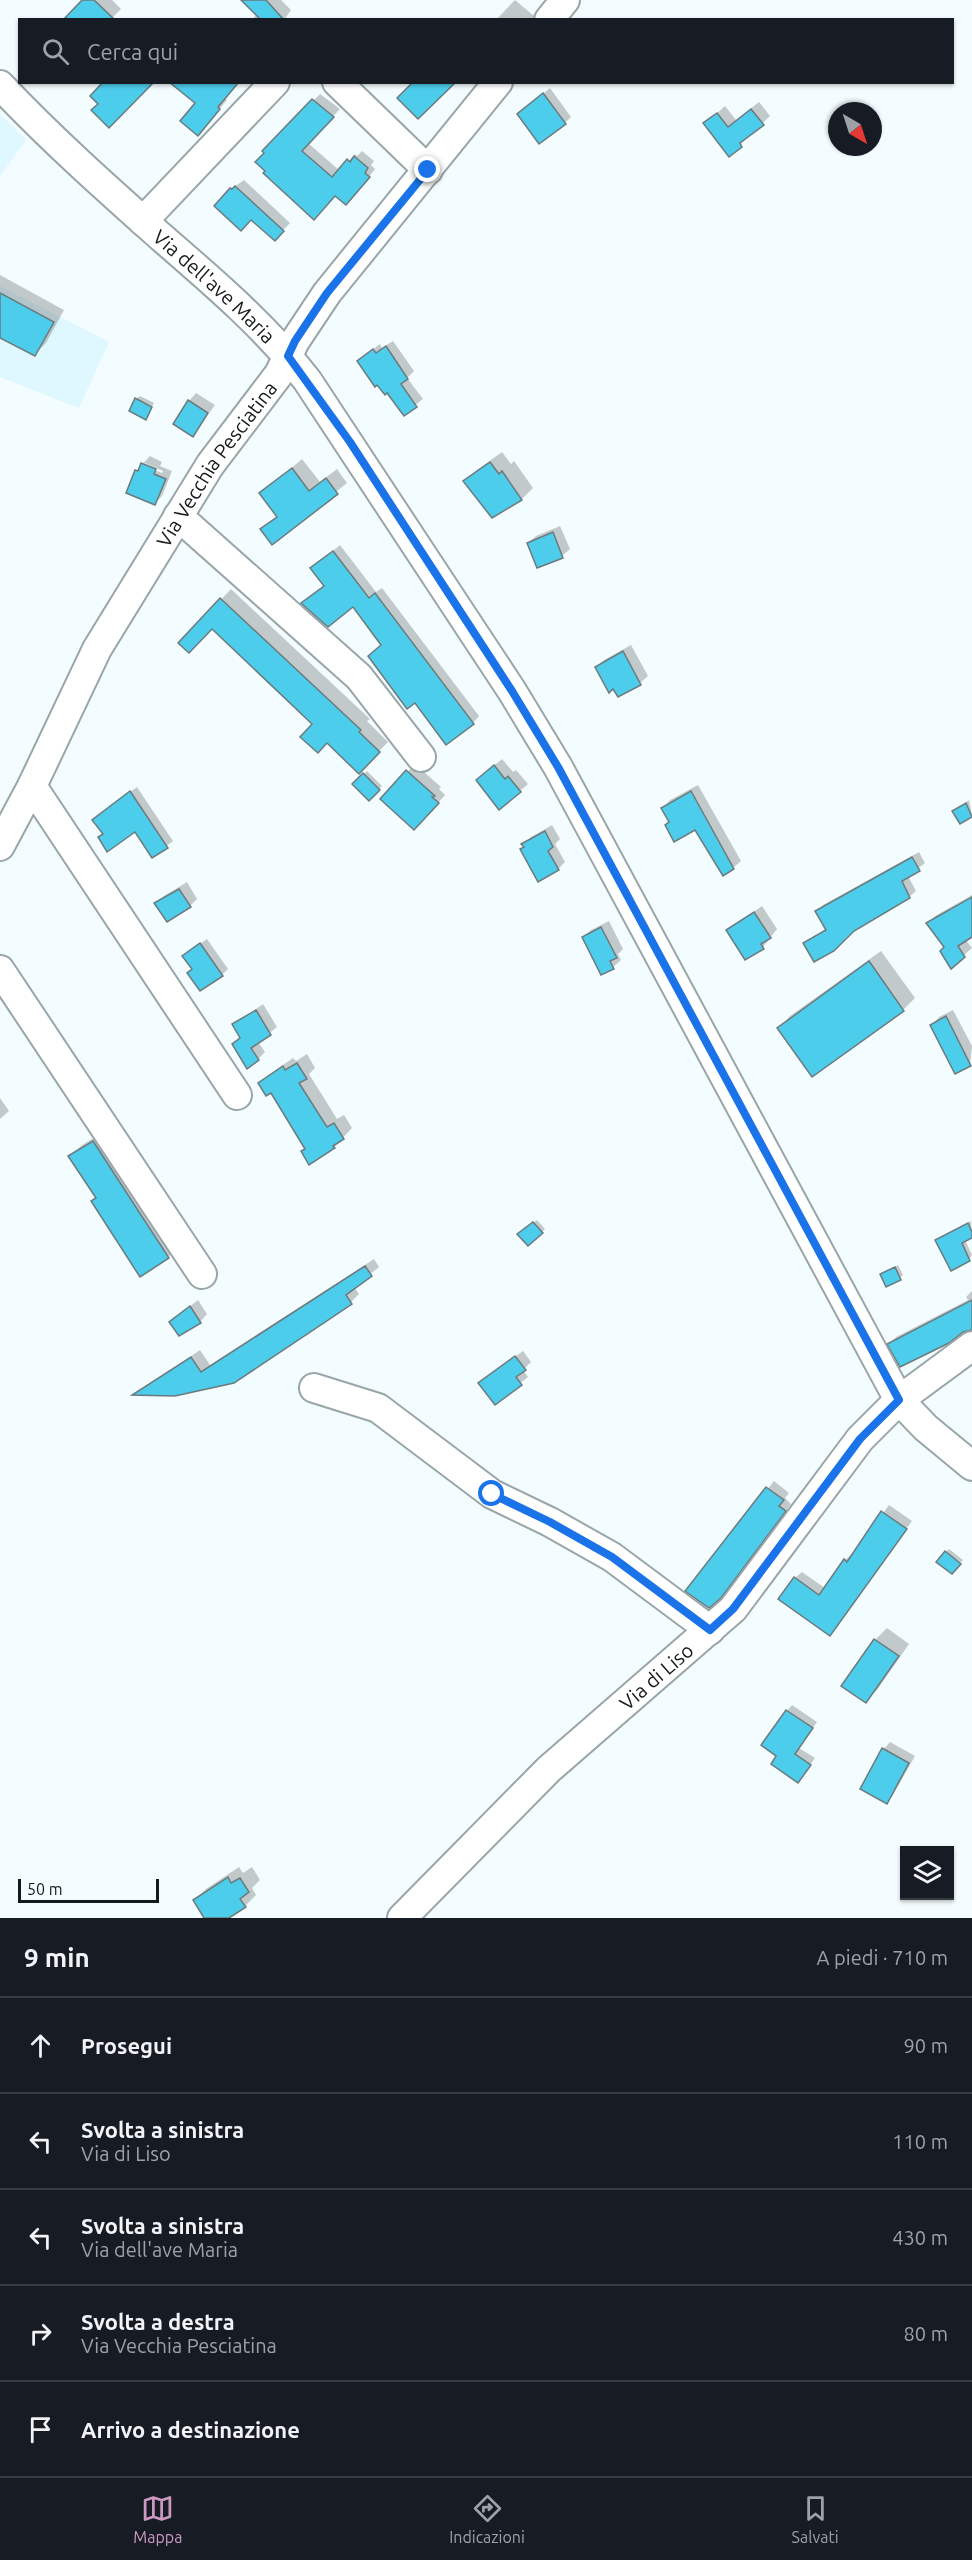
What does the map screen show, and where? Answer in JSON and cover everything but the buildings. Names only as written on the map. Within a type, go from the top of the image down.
[{"type":"street","points":[[551,18],[565,0]]},
{"type":"street","points":[[143,221],[272,84]]},
{"type":"street","points":[[339,84],[428,170]]},
{"type":"street","name":"Via Vecchia Pesciatina","points":[[0,846],[32,786],[97,649],[210,465],[279,374],[295,341],[327,293],[496,84]]},
{"type":"street","name":"Via dell'ave Maria","points":[[0,85],[38,125],[215,284],[288,356],[354,450],[506,681],[558,767],[899,1400],[926,1428],[972,1466]]},
{"type":"street","points":[[178,516],[359,677],[422,757]]},
{"type":"street","points":[[32,786],[237,1095]]},
{"type":"street","points":[[0,970],[202,1274]]},
{"type":"street","name":"Via di Liso","points":[[402,1918],[549,1769],[733,1609],[860,1439],[899,1400],[972,1346]]},
{"type":"street","points":[[314,1388],[378,1408],[492,1494],[550,1522],[612,1557],[710,1630]]},
{"type":"shaded area","points":[[0,114],[26,140],[0,176]]},
{"type":"shaded area","points":[[0,286],[109,342],[79,408],[0,377]]},
{"type":"route","points":[[428,170],[327,293],[295,341],[288,356],[350,442],[512,691],[558,767],[899,1400],[860,1439],[733,1609],[710,1630],[612,1557],[550,1522],[492,1494]]}]
